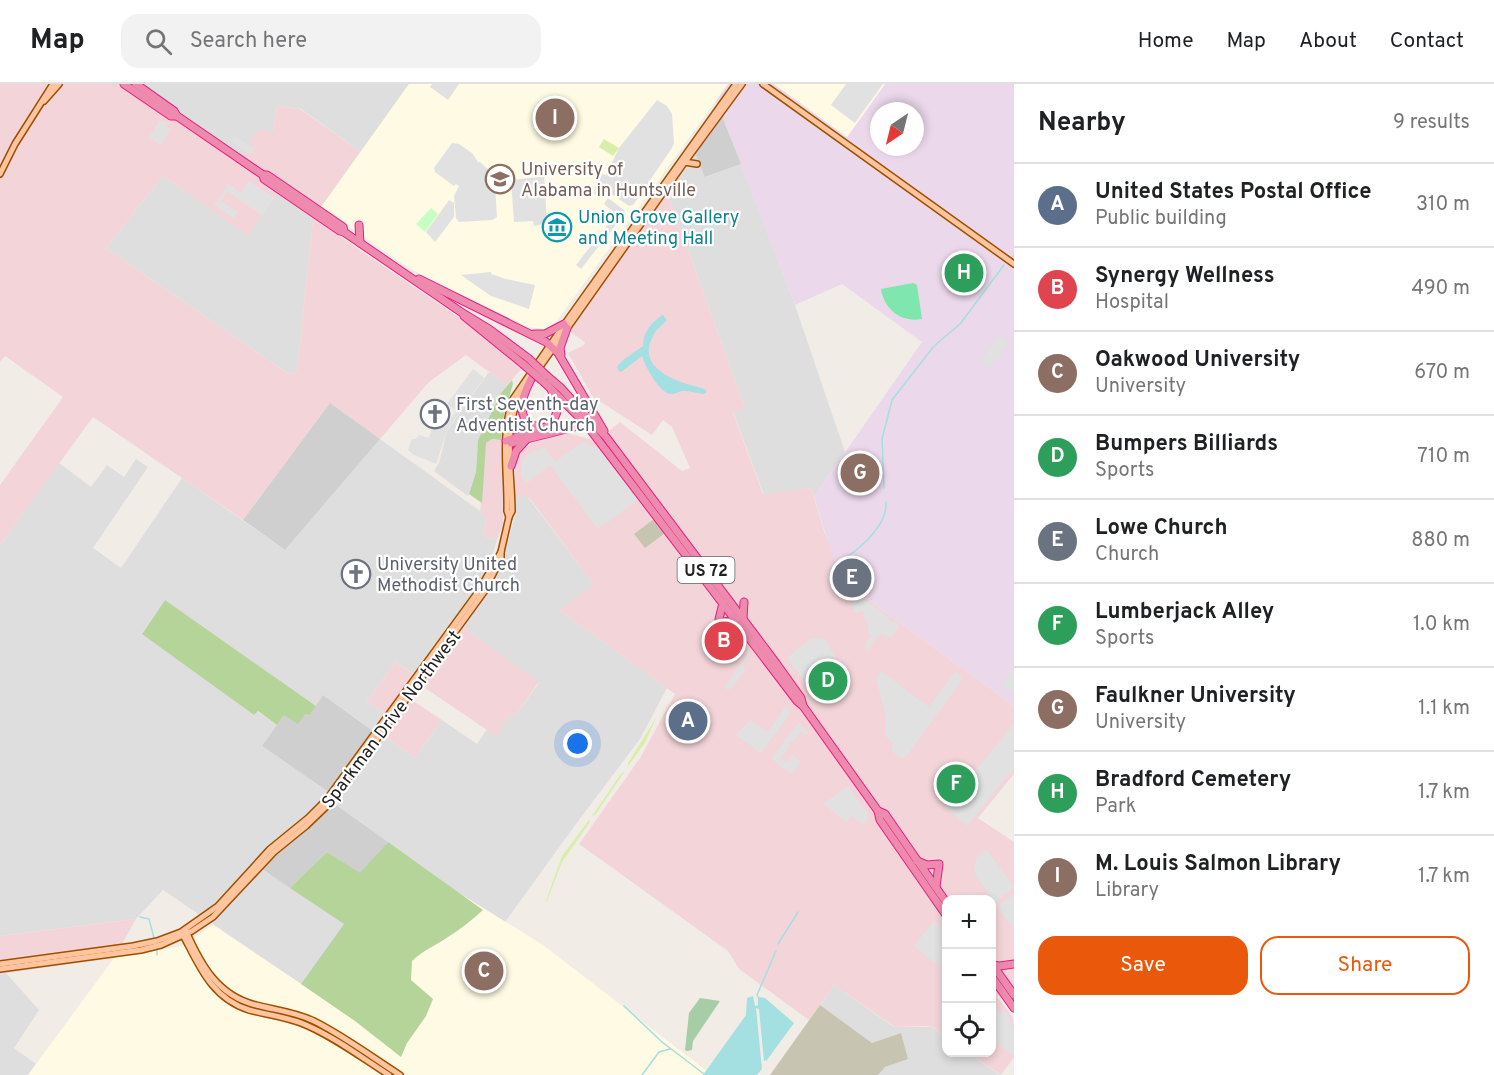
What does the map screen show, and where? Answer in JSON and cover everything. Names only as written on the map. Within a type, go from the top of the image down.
[{"type":"highway","name":"US 72","points":[[124,84],[171,116],[177,116]]},
{"type":"highway","name":"US 72","points":[[136,84],[174,111],[177,116],[263,175],[267,175],[306,206],[310,205],[343,227],[344,232]]},
{"type":"highway","name":"US 72","points":[[263,175],[264,179],[292,199],[301,202],[340,231],[461,312],[474,318],[511,345],[525,361]]},
{"type":"highway","points":[[359,225],[360,243]]},
{"type":"highway","points":[[384,259],[451,296],[541,338],[561,358],[606,437]]},
{"type":"highway","name":"US 72","points":[[461,312],[471,323],[525,361],[546,379],[586,424],[723,603],[740,619]]},
{"type":"highway","points":[[532,334],[545,334],[565,326]]},
{"type":"highway","points":[[561,358],[565,326]]},
{"type":"highway","name":"US 72","points":[[481,330],[486,330],[511,345]]},
{"type":"highway","points":[[531,379],[522,400],[522,412],[528,424],[542,428]]},
{"type":"highway","name":"US 72","points":[[546,379],[561,388],[606,437],[801,698],[803,706],[878,811],[880,820],[942,909]]},
{"type":"highway","points":[[509,441],[553,422],[558,410],[556,398],[546,379]]},
{"type":"highway","points":[[509,441],[528,439],[586,424]]},
{"type":"highway","points":[[511,466],[516,451],[528,439]]},
{"type":"highway","points":[[723,603],[721,621],[740,619],[744,602]]},
{"type":"highway","name":"US 72","points":[[878,811],[885,814],[942,896]]},
{"type":"highway","points":[[917,861],[927,865],[939,864],[936,887]]},
{"type":"highway","points":[[996,966],[1014,964]]},
{"type":"highway","points":[[996,972],[1011,998],[1014,1010]]},
{"type":"highway","points":[[996,982],[1011,998]]},
{"type":"main road","points":[[43,102],[53,84]]},
{"type":"main road","points":[[0,174],[15,144],[43,102],[59,84]]},
{"type":"main road","name":"Sparkman Drive Northwest","points":[[509,517],[512,511],[509,441],[516,405],[565,326],[741,84]]},
{"type":"main road","name":"Sparkman Drive Northwest","points":[[565,326],[741,84]]},
{"type":"main road","points":[[762,84],[1014,264]]},
{"type":"main road","points":[[684,162],[697,164]]},
{"type":"main road","name":"Sparkman Drive Northwest","points":[[0,964],[133,946],[157,941],[205,923],[225,906],[282,845],[332,801],[482,596],[495,574],[501,558],[509,517],[509,411],[513,399],[551,347]]},
{"type":"main road","name":"Sparkman Drive Northwest","points":[[0,969],[141,950],[171,942],[218,906],[270,849],[322,805],[478,592],[501,552]]},
{"type":"main road","points":[[193,950],[194,935],[205,923]]},
{"type":"main road","points":[[184,932],[210,985],[232,1002],[247,1009],[308,1025],[389,1075]]},
{"type":"main road","points":[[171,942],[184,943],[193,950],[210,976],[231,995],[245,1002],[313,1021],[400,1075]]},
{"type":"shaded area","points":[[0,84],[138,84],[241,155],[259,129],[273,133],[277,106],[300,109],[361,152],[314,219],[485,335],[523,367],[507,385],[466,355],[429,382],[380,439],[330,403],[243,520],[93,417],[0,545],[0,485],[63,397],[5,356],[0,362]],"holes":[[[163,176],[248,236],[277,193],[313,219],[297,372],[290,375],[106,248]]]},
{"type":"shaded area","points":[[138,84],[409,84],[361,152],[301,109],[277,106],[273,133],[259,130],[242,156]]},
{"type":"shaded area","name":"University of Alabama in Huntsville","points":[[409,84],[728,84],[556,322],[544,329],[529,327],[434,282],[403,264],[321,207]]},
{"type":"shaded area","points":[[432,84],[459,84],[448,100],[430,87]]},
{"type":"shaded area","points":[[728,84],[774,84],[847,137],[870,105],[870,156],[924,156],[924,102],[872,102],[885,84],[1014,84],[1014,706],[855,590],[836,567],[814,497],[922,342],[842,284],[795,305],[716,100]]},
{"type":"shaded area","points":[[774,84],[885,84],[847,137]]},
{"type":"shaded area","points":[[846,84],[883,84],[855,123],[831,105]]},
{"type":"shaded area","points":[[657,100],[667,106],[672,114],[674,143],[672,148],[633,205],[629,206],[604,189],[600,195],[596,195],[594,193],[598,173],[606,175],[619,148]]},
{"type":"shaded area","points":[[722,116],[741,164],[705,177],[695,153]]},
{"type":"shaded area","points":[[160,120],[168,123],[166,127],[171,130],[161,145],[149,137]]},
{"type":"shaded area","points":[[234,135],[254,149],[250,155],[230,140]]},
{"type":"shaded area","points":[[452,143],[459,144],[472,153],[478,162],[491,172],[495,187],[497,217],[492,220],[459,222],[456,218],[454,196],[459,186],[456,184],[454,186],[435,172],[434,168]]},
{"type":"shaded area","points":[[695,153],[706,177],[741,164],[795,305],[845,452],[814,497],[811,488],[764,495],[733,412],[745,408],[667,192]]},
{"type":"shaded area","points":[[544,174],[547,223],[534,226],[533,221],[514,222],[511,180],[540,177]]},
{"type":"shaded area","points":[[163,176],[248,235],[277,193],[313,219],[297,372],[290,375],[106,248]]},
{"type":"shaded area","points":[[249,181],[274,198],[262,215],[227,191],[221,201],[238,212],[234,218],[214,205],[227,187],[227,183],[241,193]]},
{"type":"shaded area","points":[[667,192],[745,408],[733,413],[763,494],[811,488],[825,534],[855,590],[1014,706],[1014,774],[978,818],[1014,842],[1014,991],[1010,986],[997,997],[1012,1016],[1014,1057],[1001,1075],[974,1057],[996,1057],[996,895],[942,895],[942,1034],[933,1027],[927,1026],[895,1027],[834,985],[809,1020],[739,969],[728,951],[579,844],[640,758],[675,694],[559,610],[594,585],[531,500],[527,497],[515,497],[515,459],[519,450],[537,441],[568,433],[596,441],[620,422],[682,471],[690,468],[672,427],[663,420],[652,435],[593,397],[568,353],[584,345],[585,342],[569,331]]},
{"type":"shaded area","points":[[608,198],[625,213],[581,269],[576,265],[616,214],[604,204]]},
{"type":"shaded area","points":[[449,200],[454,203],[454,217],[435,242],[426,232]]},
{"type":"shaded area","points":[[491,272],[491,274],[506,279],[535,285],[529,309],[491,296],[461,275]]},
{"type":"shaded area","points":[[998,335],[1010,343],[989,368],[980,362]]},
{"type":"shaded area","points":[[473,369],[484,378],[447,430],[436,464],[414,455],[408,450],[412,439],[419,435],[429,438],[432,428],[446,426],[456,411],[447,404]]},
{"type":"shaded area","points":[[489,372],[507,385],[478,440],[476,472],[468,496],[434,471],[439,463],[447,431]]},
{"type":"shaded area","points":[[330,403],[380,439],[285,550],[243,520]]},
{"type":"shaded area","points":[[380,439],[487,516],[483,535],[497,540],[489,566],[477,588],[414,674],[396,662],[367,701],[387,715],[375,733],[323,695],[316,706],[165,600],[142,633],[254,715],[257,711],[277,725],[262,746],[330,793],[255,864],[344,924],[301,984],[163,890],[136,919],[0,936],[0,545],[59,463],[91,487],[107,465],[124,477],[136,459],[148,467],[93,548],[121,568],[182,478],[285,550]]},
{"type":"shaded area","points":[[492,439],[501,440],[504,491],[503,524],[497,540],[483,535],[487,517],[480,513],[486,442]]},
{"type":"shaded area","points":[[582,442],[601,450],[638,500],[598,529],[550,465],[527,483],[521,477],[522,460],[531,452],[544,447],[555,462]]},
{"type":"shaded area","points":[[527,496],[595,586],[559,610],[667,688],[640,739],[503,925],[333,803],[383,735],[415,758],[442,720],[477,744],[487,729],[496,735],[509,716],[517,713],[539,683],[461,626],[486,593],[500,568],[515,516],[515,497]]},
{"type":"shaded area","points":[[654,519],[665,533],[645,548],[634,534]]},
{"type":"shaded area","points":[[856,596],[899,625],[891,638],[882,634],[871,644],[868,651],[864,645],[870,637],[872,638],[869,635],[864,613],[854,611],[852,603]]},
{"type":"shaded area","points":[[461,626],[539,682],[517,713],[509,716],[496,736],[419,684],[409,698],[442,720],[415,758],[376,730],[387,715],[367,701],[396,662],[422,680]]},
{"type":"shaded area","points":[[812,638],[824,639],[835,655],[832,665],[817,677],[810,688],[787,658]]},
{"type":"shaded area","points":[[748,653],[750,655],[742,666],[746,669],[731,689],[724,688]]},
{"type":"shaded area","points":[[1014,668],[1014,693],[1002,685]]},
{"type":"shaded area","points":[[881,671],[929,707],[955,672],[962,676],[960,683],[905,758],[898,757],[891,749],[893,743],[885,736],[886,716],[876,678]]},
{"type":"shaded area","points":[[323,695],[374,732],[333,803],[388,842],[360,874],[327,852],[290,888],[255,864],[310,815],[330,793],[262,746],[284,715],[305,714],[309,716]]},
{"type":"shaded area","points":[[785,707],[791,712],[761,753],[736,735],[750,720],[768,732]]},
{"type":"shaded area","points":[[800,723],[808,733],[805,736],[801,731],[793,742],[790,740],[788,743],[791,745],[781,758],[787,762],[792,755],[801,762],[792,774],[771,759]]},
{"type":"shaded area","points":[[1014,724],[1014,768],[967,826],[945,807]]},
{"type":"shaded area","points":[[848,786],[869,815],[865,823],[862,824],[851,816],[847,822],[823,804]]},
{"type":"shaded area","points":[[986,849],[1014,887],[996,902],[996,895],[989,895],[977,878],[974,870],[976,859]]},
{"type":"shaded area","points":[[454,890],[543,945],[712,1075],[28,1075],[114,958],[181,946],[213,925],[355,1020]]},
{"type":"shaded area","points":[[1014,894],[1014,929],[997,907]]},
{"type":"shaded area","points":[[136,919],[114,958],[0,974],[0,936]]},
{"type":"shaded area","points":[[934,921],[937,922],[942,929],[942,969],[914,946]]},
{"type":"shaded area","points":[[6,973],[39,1010],[14,1048],[36,1064],[28,1075],[0,1075],[0,974]]},
{"type":"shaded area","points":[[834,985],[894,1027],[932,1027],[942,1034],[942,1057],[974,1057],[1000,1075],[878,1075],[885,1067],[907,1059],[901,1033],[872,1043],[820,1005]]},
{"type":"shaded area","points":[[820,1005],[872,1043],[901,1033],[908,1059],[885,1067],[878,1075],[770,1075]]},
{"type":"shaded area","points":[[996,1008],[1000,1013],[1004,1010],[1009,1017],[1014,1033],[1014,1056],[996,1043]]},
{"type":"green space","points":[[604,139],[619,148],[613,156],[599,147]]},
{"type":"green space","points":[[431,208],[438,214],[425,232],[416,224]]},
{"type":"green space","points":[[913,283],[917,285],[922,319],[907,319],[895,313],[886,303],[881,289]]},
{"type":"green space","points":[[512,380],[501,440],[492,439],[486,443],[482,503],[469,494],[476,472],[478,440],[501,393]]},
{"type":"green space","points":[[165,600],[316,706],[309,716],[305,714],[298,724],[284,715],[277,725],[258,711],[254,715],[142,634]]},
{"type":"green space","points":[[657,716],[645,743],[628,766],[628,763]]},
{"type":"green space","points":[[625,771],[595,815],[592,816],[620,775]]},
{"type":"green space","points":[[589,820],[590,822],[562,862],[546,901],[562,856]]},
{"type":"green space","points":[[388,842],[483,910],[471,921],[412,961],[411,980],[433,999],[426,1016],[407,1043],[401,1057],[355,1021],[301,984],[344,924],[290,888],[327,852],[360,873]]},
{"type":"green space","points":[[700,998],[720,1001],[693,1041],[692,1050],[687,1051],[685,1050],[689,1013]]},
{"type":"water","points":[[663,315],[667,320],[655,332],[649,346],[649,356],[661,372],[681,382],[702,388],[706,390],[706,393],[683,391],[672,394],[666,392],[653,378],[642,356],[621,372],[619,371],[617,367],[643,346],[648,328]]},
{"type":"water","points":[[753,996],[755,1006],[758,1005],[758,997],[765,998],[794,1023],[764,1061],[759,1009],[756,1008],[762,1069],[757,1075],[703,1075],[746,1015],[747,998]]},
{"type":"waterway","points":[[884,488],[882,439],[892,400],[934,346],[960,324],[1004,265]]},
{"type":"waterway","points":[[840,562],[863,544],[877,528],[882,520],[886,502]]},
{"type":"waterway","points":[[831,569],[837,565]]},
{"type":"waterway","points":[[778,944],[798,912]]},
{"type":"waterway","points":[[140,917],[149,919],[154,938]]},
{"type":"waterway","points":[[157,950],[157,955]]},
{"type":"waterway","points":[[758,997],[776,951]]},
{"type":"waterway","points":[[624,1006],[662,1042],[704,1074]]},
{"type":"waterway","points":[[642,1075],[659,1052],[670,1049]]},
{"type":"place","name":"M. Louis Salmon Library","points":[[555,118]]},
{"type":"place","name":"University of Alabama in Huntsville","points":[[500,179]]},
{"type":"place","name":"Union Grove Gallery and Meeting Hall","points":[[557,227]]},
{"type":"place","name":"Bradford Cemetery","points":[[964,273]]},
{"type":"place","name":"First Seventh-day Adventist Church","points":[[435,414]]},
{"type":"place","name":"Faulkner University","points":[[860,473]]},
{"type":"place","name":"University United Methodist Church","points":[[356,574]]},
{"type":"place","name":"Lowe Church","points":[[852,578]]},
{"type":"place","name":"Synergy Wellness","points":[[724,641]]},
{"type":"place","name":"Bumpers Billiards","points":[[828,681]]},
{"type":"place","name":"United States Postal Office","points":[[688,721]]},
{"type":"place","name":"Lumberjack Alley","points":[[956,784]]},
{"type":"place","name":"Oakwood University","points":[[484,971]]}]
